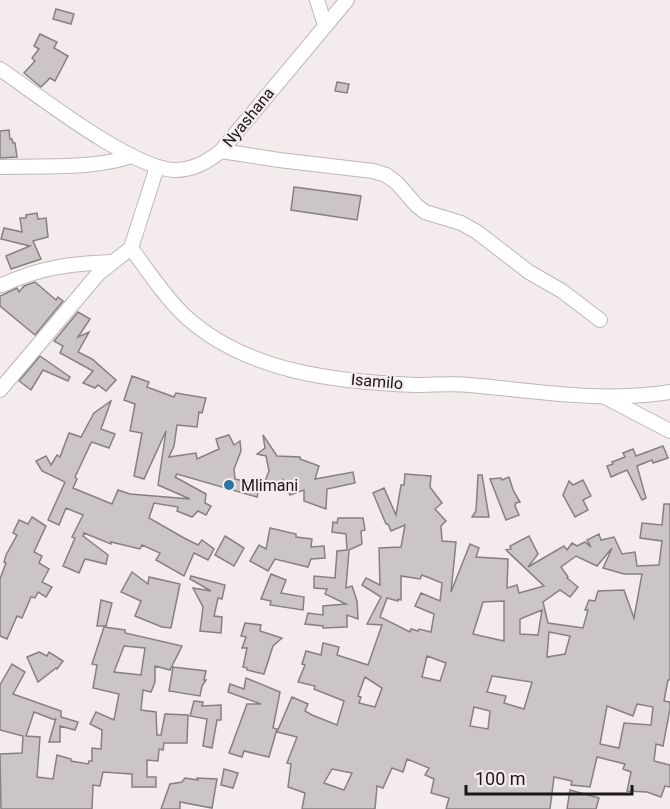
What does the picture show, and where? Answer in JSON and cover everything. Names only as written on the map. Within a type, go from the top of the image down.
[{"type":"street","points":[[317,0],[325,25]]},
{"type":"street","name":"Nyashana","points":[[0,69],[61,112],[132,156],[157,167],[174,170],[190,169],[209,160],[221,150],[347,0]]},
{"type":"street","points":[[221,150],[279,160],[373,171],[386,176],[398,183],[425,212],[460,223],[477,232],[521,267],[562,291],[600,320]]},
{"type":"street","points":[[0,167],[90,164],[132,156]]},
{"type":"street","points":[[0,390],[84,290],[111,262],[131,248],[157,167]]},
{"type":"street","name":"Isamilo","points":[[131,248],[169,299],[204,332],[258,360],[304,374],[351,380],[458,384],[549,394],[604,396],[670,392]]},
{"type":"street","points":[[2,285],[31,272],[56,266],[111,262]]},
{"type":"street","points":[[604,396],[670,431]]},
{"type":"building","points":[[56,9],[74,14],[71,24],[53,19]]},
{"type":"building","points":[[40,34],[57,42],[54,48],[68,56],[55,81],[50,78],[41,87],[24,73],[35,61],[32,58],[39,49],[34,46]]},
{"type":"building","points":[[337,82],[349,84],[347,93],[335,91]]},
{"type":"building","points":[[9,130],[10,139],[15,143],[17,157],[0,158],[0,131]]},
{"type":"building","points":[[294,187],[361,196],[357,220],[291,210]]},
{"type":"building","points":[[37,213],[38,219],[46,218],[48,237],[33,241],[41,259],[11,269],[6,256],[30,246],[1,239],[4,228],[22,232],[20,218]]},
{"type":"building","points":[[35,282],[56,300],[58,297],[63,301],[35,335],[0,306],[0,296],[17,288],[19,292],[24,286]]},
{"type":"building","points":[[78,312],[90,319],[78,337],[89,332],[78,352],[92,359],[116,380],[106,391],[98,385],[95,388],[83,383],[93,371],[60,353],[63,346],[54,341]]},
{"type":"building","points":[[40,356],[70,377],[68,381],[43,370],[31,390],[19,381]]},
{"type":"building","points":[[132,376],[149,382],[147,387],[174,397],[176,393],[206,398],[202,413],[199,412],[197,427],[177,425],[174,446],[169,457],[196,453],[197,459],[219,449],[216,439],[229,435],[234,445],[240,441],[241,451],[234,469],[235,479],[260,485],[257,497],[177,474],[175,477],[206,494],[205,503],[211,506],[206,515],[198,511],[192,517],[177,511],[178,507],[154,503],[149,518],[198,545],[202,540],[214,549],[208,560],[194,553],[184,576],[156,560],[160,553],[142,545],[140,549],[111,542],[111,544],[84,533],[83,536],[108,555],[106,564],[85,559],[79,573],[63,566],[75,538],[72,537],[83,515],[66,508],[59,525],[48,520],[65,482],[42,471],[36,461],[46,456],[51,465],[57,455],[60,457],[69,433],[81,437],[94,413],[111,401],[101,429],[115,434],[109,448],[91,443],[75,477],[77,479],[73,488],[112,504],[118,490],[130,494],[190,499],[158,485],[166,431],[144,479],[134,476],[142,433],[130,431],[135,404],[124,400]]},
{"type":"building","points":[[263,435],[277,456],[300,457],[300,459],[319,466],[315,479],[353,472],[355,483],[327,489],[326,509],[304,501],[304,490],[290,495],[283,480],[280,492],[263,486],[269,471],[266,456],[257,454],[265,448]]},
{"type":"building","points":[[663,446],[668,458],[653,463],[652,460],[637,466],[646,498],[642,500],[627,470],[611,477],[607,466],[625,457],[623,453],[633,449],[636,456]]},
{"type":"building","points":[[405,474],[431,476],[430,487],[442,503],[435,509],[446,521],[441,526],[442,541],[456,542],[451,592],[470,544],[479,548],[476,557],[508,559],[507,588],[517,585],[519,593],[544,586],[506,550],[529,536],[538,554],[528,567],[564,546],[567,550],[572,543],[577,546],[585,542],[591,547],[587,540],[599,534],[601,540],[614,537],[622,554],[635,552],[637,566],[659,565],[662,541],[640,538],[642,523],[662,525],[664,504],[670,504],[670,680],[668,680],[664,701],[670,702],[670,709],[663,746],[656,744],[654,761],[670,765],[670,787],[665,786],[661,797],[647,792],[627,791],[631,772],[623,769],[625,764],[597,757],[590,787],[571,785],[572,781],[554,777],[550,809],[446,809],[449,798],[431,793],[434,779],[425,775],[429,768],[407,759],[403,772],[392,768],[383,788],[377,786],[375,809],[302,809],[305,793],[288,787],[291,764],[287,763],[297,737],[277,732],[292,697],[308,704],[305,711],[337,725],[344,701],[314,689],[315,686],[298,682],[305,665],[302,664],[306,651],[321,655],[323,643],[339,647],[337,655],[368,665],[382,625],[367,624],[381,597],[362,585],[366,578],[380,585],[379,548],[401,547],[405,525],[391,531],[373,493],[384,488],[396,515],[401,485],[404,485]],"holes":[[[612,548],[603,568],[624,574],[642,574],[634,618],[624,590],[598,591],[595,601],[589,600],[585,610],[588,610],[583,628],[548,623],[543,602],[560,590],[570,597],[578,587],[567,578],[561,567],[576,556],[597,566]],[[422,575],[442,583],[440,601],[421,593],[415,606],[434,614],[431,632],[419,629],[418,631],[411,629],[410,632],[380,617],[387,598],[401,600],[401,576],[420,579]],[[504,601],[504,641],[473,634],[483,602]],[[542,610],[538,635],[520,634],[520,619]],[[549,632],[570,636],[565,654],[547,657]],[[427,656],[446,663],[440,681],[422,677]],[[492,676],[532,682],[524,709],[504,703],[506,696],[487,692]],[[365,677],[382,688],[375,707],[359,703],[361,697],[358,696]],[[637,704],[653,707],[651,725],[624,723],[619,748],[600,744],[607,706],[633,716]],[[474,707],[490,711],[488,729],[470,726]],[[332,769],[352,773],[344,790],[324,783]]]},
{"type":"building","points":[[478,475],[482,475],[489,517],[472,517],[476,511]]},
{"type":"building","points":[[509,477],[520,502],[515,506],[519,515],[506,520],[490,479],[501,478],[502,480]]},
{"type":"building","points":[[583,480],[591,496],[583,500],[588,510],[575,517],[563,495],[569,481],[573,485]]},
{"type":"building","points":[[32,517],[46,526],[34,552],[42,556],[39,563],[49,569],[42,582],[52,587],[46,597],[38,592],[35,598],[31,597],[22,618],[17,616],[7,639],[0,636],[0,579],[6,563],[4,562],[6,555],[17,535],[13,533],[19,520],[28,524]]},
{"type":"building","points":[[338,518],[363,518],[365,530],[361,531],[362,544],[349,550],[346,588],[352,586],[357,601],[358,619],[347,615],[347,627],[323,628],[323,626],[305,624],[308,613],[323,615],[323,606],[346,604],[325,594],[327,589],[314,588],[314,576],[335,578],[337,551],[347,550],[346,534],[332,532],[333,522],[337,523]]},
{"type":"building","points":[[270,528],[296,534],[296,537],[312,539],[311,547],[324,546],[325,558],[311,559],[308,567],[275,559],[268,571],[250,561],[259,545],[266,549]]},
{"type":"building","points":[[225,536],[244,548],[234,566],[215,555]]},
{"type":"building","points":[[132,572],[148,584],[149,577],[180,584],[171,628],[162,627],[135,616],[141,601],[121,592]]},
{"type":"building","points":[[271,574],[286,580],[281,593],[304,597],[303,610],[270,605],[271,601],[261,599]]},
{"type":"building","points":[[191,576],[225,585],[222,599],[218,598],[214,616],[222,617],[221,633],[200,631],[203,607],[193,588],[211,591],[190,579]]},
{"type":"building","points":[[101,600],[112,603],[106,626],[97,626]]},
{"type":"building","points":[[245,623],[261,625],[260,631],[282,638],[273,646],[264,674],[243,667],[247,648],[242,648],[246,637],[241,636]]},
{"type":"building","points":[[104,627],[125,630],[125,633],[182,646],[170,670],[155,666],[155,682],[151,692],[143,690],[141,710],[156,712],[157,735],[161,735],[165,714],[188,715],[187,743],[164,743],[163,750],[159,749],[158,761],[147,760],[147,777],[156,777],[156,787],[132,787],[132,774],[103,772],[100,786],[93,785],[92,809],[1,809],[0,754],[22,753],[23,736],[0,730],[0,685],[12,664],[25,672],[13,694],[61,711],[61,717],[78,722],[75,730],[60,726],[60,742],[49,742],[56,718],[55,720],[34,712],[26,736],[40,737],[37,777],[53,779],[57,755],[71,759],[71,761],[88,764],[92,761],[92,748],[101,749],[102,730],[90,724],[96,712],[114,720],[119,694],[93,688],[97,665],[92,664]],"holes":[[[124,646],[145,648],[141,675],[114,672]]]},
{"type":"building","points":[[39,652],[47,656],[49,652],[63,661],[57,669],[38,682],[27,657]]},
{"type":"building","points":[[173,667],[206,671],[204,680],[206,680],[200,696],[169,691]]},
{"type":"building","points":[[246,678],[280,692],[273,728],[277,729],[269,757],[244,751],[242,757],[229,753],[247,704],[261,704],[228,692],[230,684],[244,689]]},
{"type":"building","points":[[194,701],[203,702],[202,706],[221,705],[221,720],[217,720],[212,748],[203,746],[207,719],[190,716]]},
{"type":"building","points":[[224,769],[238,773],[233,788],[221,785]]},
{"type":"building","points":[[185,778],[217,779],[212,808],[180,802],[180,809],[161,809],[170,784],[182,782]]},
{"type":"building","points":[[570,790],[599,798],[596,809],[567,809]]},
{"type":"place","name":"Mlimani","points":[[229,485]]}]
